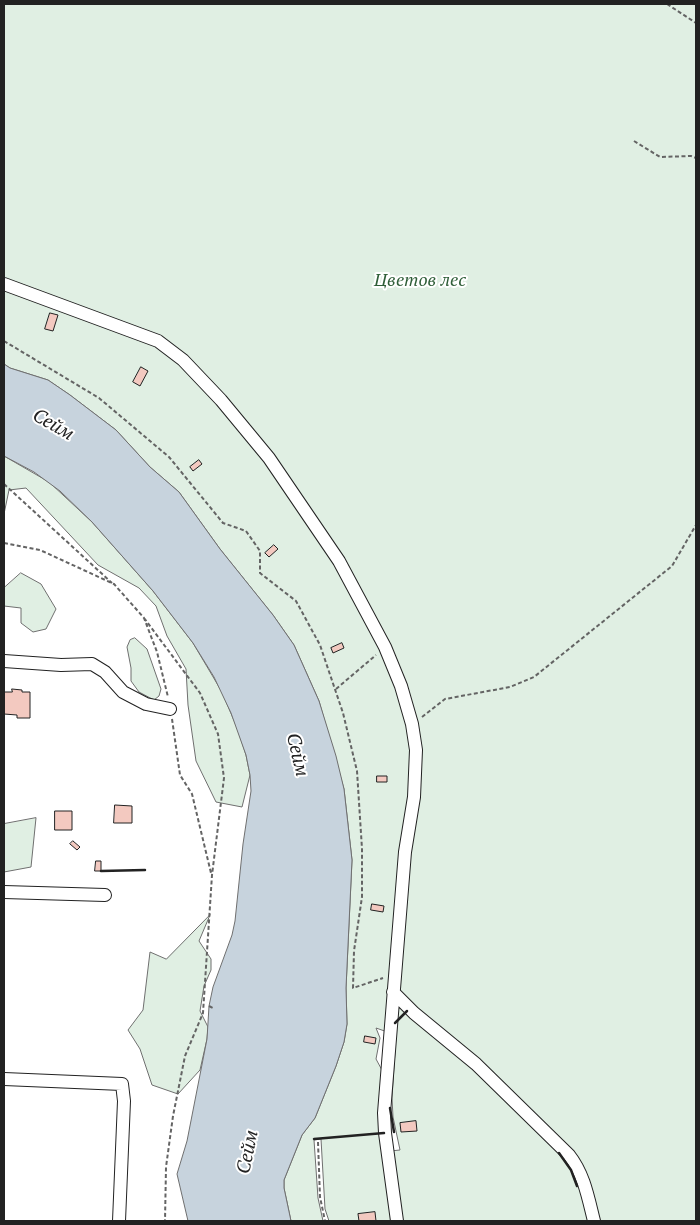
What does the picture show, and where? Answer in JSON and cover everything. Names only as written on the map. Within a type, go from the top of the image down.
[{"type":"street","points":[[4,284],[158,341],[183,360],[221,400],[270,458],[339,561],[385,647],[402,686],[412,724],[416,750],[414,797],[405,852],[384,1113],[397,1221]]},
{"type":"street","points":[[4,661],[92,664],[105,672],[123,692],[146,704],[170,709]]},
{"type":"street","points":[[4,892],[105,895]]},
{"type":"street","points":[[393,992],[414,1013],[476,1064],[569,1155],[578,1166],[584,1180],[594,1221]]},
{"type":"street","points":[[4,1079],[122,1084],[124,1101],[119,1221]]},
{"type":"path","points":[[667,4],[696,23]]},
{"type":"path","points":[[634,142],[660,157],[691,156],[696,158]]},
{"type":"path","points":[[4,341],[99,398],[170,457],[223,523],[246,531],[260,551],[260,573],[296,602],[301,610],[320,645],[343,713],[356,771],[362,849],[362,897],[354,952],[353,988],[395,974]]},
{"type":"path","points":[[4,484],[114,584],[144,618],[200,693],[218,734],[224,778],[212,875],[203,1013],[185,1056],[173,1116],[166,1167],[165,1221]]},
{"type":"path","points":[[412,724],[445,699],[510,687],[534,676],[672,566],[696,525]]},
{"type":"path","points":[[4,543],[40,550],[114,584]]},
{"type":"path","points":[[144,618],[157,652],[170,709],[180,775],[192,794],[212,875]]},
{"type":"path","points":[[335,690],[385,647]]},
{"type":"path","points":[[209,1006],[213,1008]]},
{"type":"path","points":[[318,1142],[320,1197],[325,1221]]},
{"type":"green space","name":"Цветов лес","points":[[4,4],[696,4],[696,1221],[401,1221],[390,1151],[400,1150],[393,1117],[392,1098],[396,1035],[376,1028],[380,1038],[376,1059],[383,1072],[393,1221],[329,1221],[325,1209],[321,1139],[314,1140],[318,1198],[323,1221],[291,1221],[284,1180],[302,1135],[315,1118],[336,1066],[344,1042],[347,1024],[346,988],[352,860],[344,789],[319,701],[294,645],[179,492],[150,467],[116,430],[70,395],[48,380],[10,368],[4,364]]},
{"type":"green space","points":[[4,456],[49,482],[92,522],[153,591],[193,643],[222,692],[246,755],[250,775],[242,807],[216,802],[196,761],[188,705],[186,669],[167,636],[156,606],[139,588],[98,565],[26,488],[9,490],[4,514]]},
{"type":"green space","points":[[21,573],[41,584],[56,609],[46,629],[33,632],[21,623],[21,608],[4,606],[4,588]]},
{"type":"green space","points":[[135,638],[147,649],[161,689],[159,696],[154,700],[139,692],[131,681],[131,668],[127,647],[130,640]]},
{"type":"green space","points":[[36,818],[31,867],[4,872],[4,824]]},
{"type":"green space","points":[[210,915],[199,941],[211,959],[211,970],[204,986],[200,1011],[208,1027],[207,1039],[200,1070],[178,1094],[152,1085],[140,1049],[128,1030],[143,1010],[150,952],[166,959]]},
{"type":"water","name":"Сейм","points":[[4,364],[10,368],[48,380],[70,395],[116,430],[150,467],[179,492],[294,645],[319,701],[344,789],[352,860],[346,988],[347,1024],[344,1042],[336,1066],[315,1118],[302,1135],[284,1180],[291,1221],[188,1221],[177,1174],[187,1141],[207,1039],[209,1006],[213,987],[232,935],[235,921],[251,791],[246,755],[231,713],[214,677],[193,643],[153,591],[92,522],[60,491],[34,472],[4,456]]},
{"type":"building","points":[[50,313],[58,315],[53,331],[45,329]]},
{"type":"building","points":[[141,367],[148,371],[140,386],[133,382]]},
{"type":"building","points":[[199,460],[202,464],[193,471],[190,467]]},
{"type":"building","points":[[274,545],[278,549],[269,557],[265,553]]},
{"type":"building","points":[[342,643],[344,648],[333,653],[331,648]]},
{"type":"building","points":[[12,689],[30,692],[30,718],[17,718],[17,715],[4,714],[4,692],[12,692]]},
{"type":"building","points":[[377,776],[387,776],[387,782],[377,782]]},
{"type":"building","points":[[115,805],[132,806],[132,823],[114,823]]},
{"type":"building","points":[[55,811],[72,811],[72,830],[55,830]]},
{"type":"building","points":[[73,841],[80,847],[77,850],[70,844]]},
{"type":"building","points":[[96,861],[101,861],[101,871],[95,871]]},
{"type":"building","points":[[372,904],[384,906],[383,912],[371,910]]},
{"type":"building","points":[[365,1036],[376,1038],[375,1044],[364,1042]]},
{"type":"building","points":[[416,1121],[417,1131],[401,1132],[400,1123]]},
{"type":"building","points":[[375,1212],[376,1221],[359,1221],[358,1214]]},
{"type":"wall","points":[[101,871],[145,870]]},
{"type":"wall","points":[[395,1023],[407,1011]]},
{"type":"wall","points":[[390,1108],[394,1132]]},
{"type":"wall","points":[[314,1139],[384,1133]]},
{"type":"wall","points":[[559,1153],[571,1170],[577,1186]]}]
